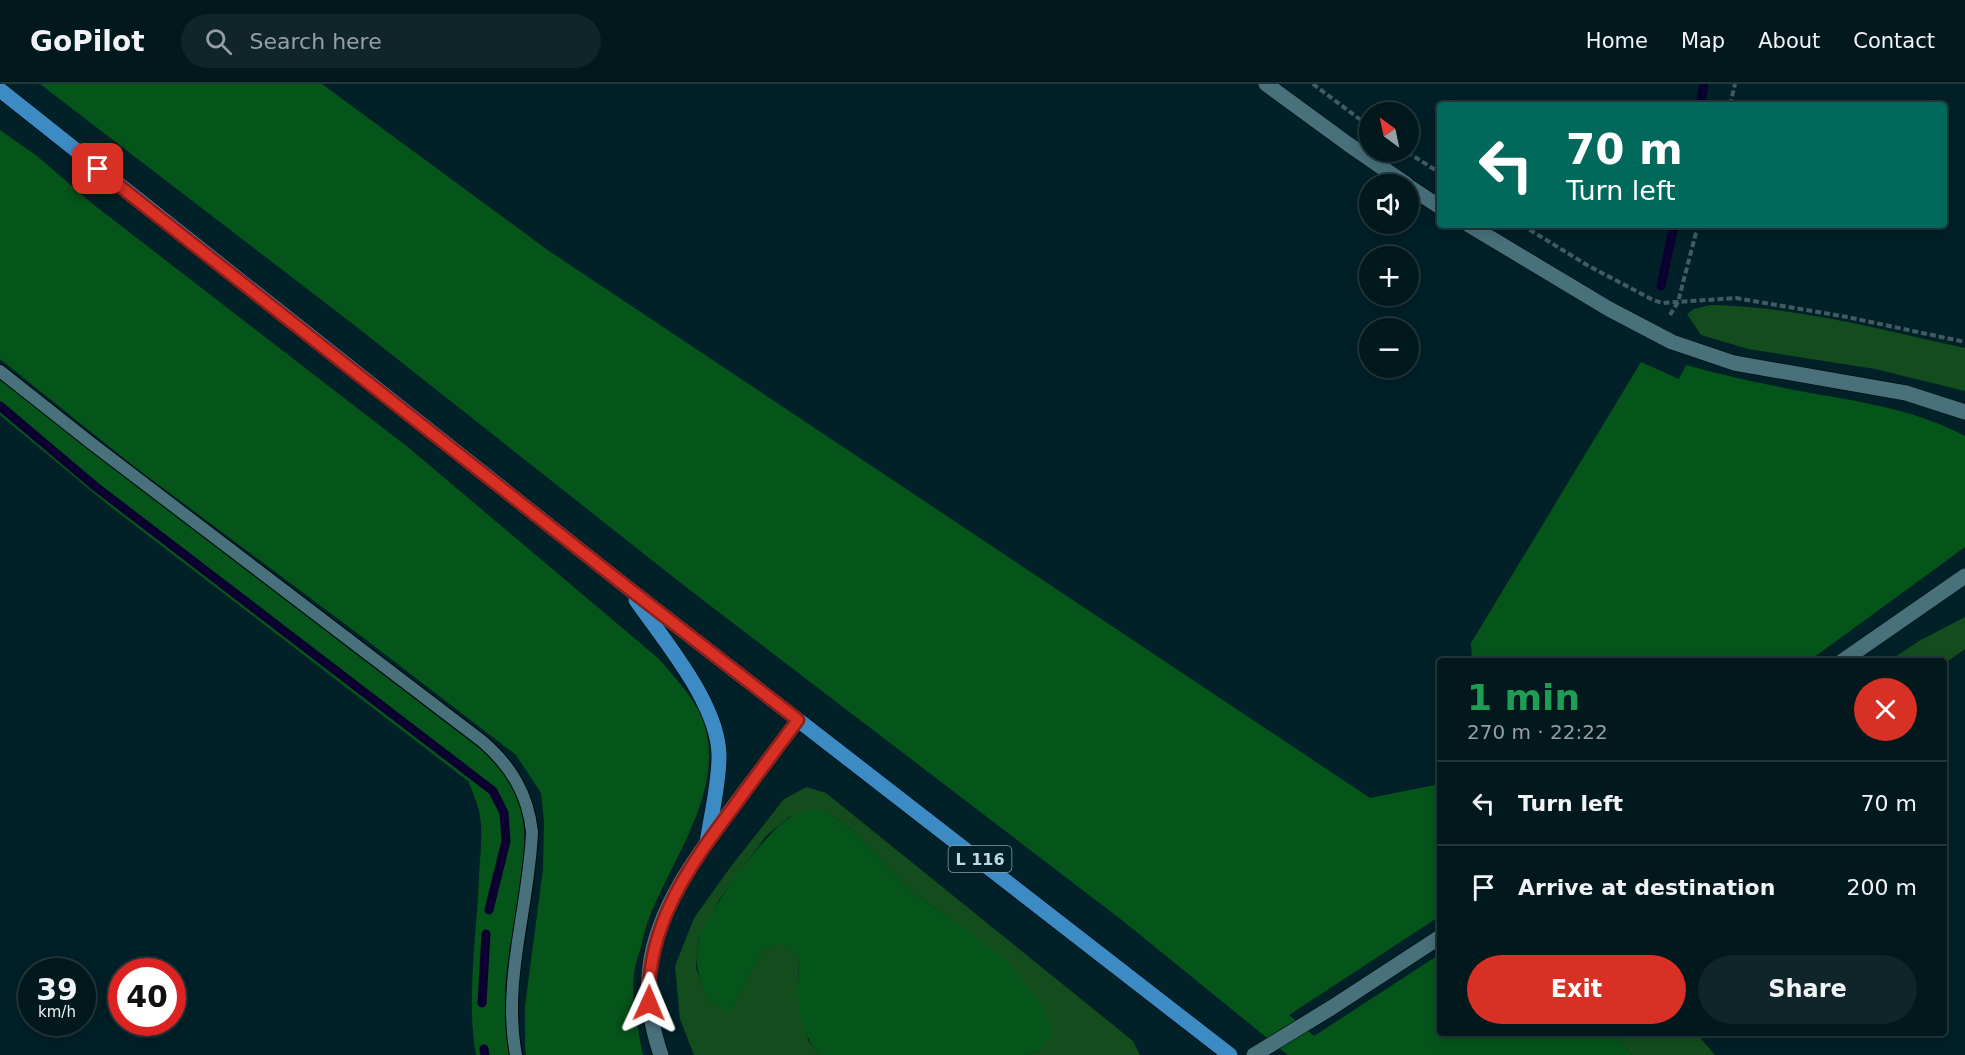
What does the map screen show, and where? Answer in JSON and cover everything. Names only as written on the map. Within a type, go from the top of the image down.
[{"type":"main road","name":"L 116","points":[[0,90],[628,588],[1230,1055]]},
{"type":"main road","points":[[628,588],[698,690],[713,723],[719,755],[707,843]]},
{"type":"street","points":[[1266,84],[1391,174]]},
{"type":"street","points":[[1419,193],[1437,205]]},
{"type":"street","points":[[1474,228],[1599,303],[1657,335],[1688,348],[1734,363],[1906,393],[1965,412]]},
{"type":"street","points":[[1847,658],[1965,576]]},
{"type":"street","points":[[661,1055],[649,1003],[649,984],[656,943],[670,903],[707,843],[798,720]]},
{"type":"street","points":[[1254,1055],[1437,939]]},
{"type":"lane","points":[[0,371],[135,477],[482,741],[508,767],[525,797],[532,832],[512,988],[512,1031],[516,1055]]},
{"type":"path","points":[[1313,84],[1359,119]]},
{"type":"path","points":[[1731,102],[1735,84]]},
{"type":"path","points":[[1419,160],[1437,171]]},
{"type":"path","points":[[1527,228],[1643,297],[1663,303],[1736,298],[1847,317],[1965,342]]},
{"type":"path","points":[[1657,335],[1678,302],[1697,228]]},
{"type":"green space","points":[[40,84],[322,84],[549,251],[1370,798],[1437,785],[1437,918],[1289,1015],[1314,1036],[1437,956],[1437,1036],[1614,1036],[1632,1055],[1288,1055],[1123,921],[682,584],[358,328]]},
{"type":"green space","points":[[0,130],[37,156],[94,205],[409,448],[659,659],[688,694],[702,718],[708,744],[708,770],[703,796],[694,822],[648,921],[636,964],[633,984],[634,1004],[643,1055],[526,1055],[525,1006],[543,869],[544,822],[541,793],[516,755],[136,468],[0,359]]},
{"type":"green space","points":[[1710,305],[1742,306],[1806,314],[1965,348],[1965,391],[1875,369],[1748,349],[1701,335],[1687,314],[1694,309]]},
{"type":"green space","points":[[1641,362],[1679,379],[1686,365],[1874,405],[1929,420],[1965,436],[1965,547],[1813,658],[1472,658],[1471,643]]},
{"type":"green space","points":[[0,376],[140,489],[483,751],[508,779],[518,799],[523,817],[524,838],[524,860],[506,979],[505,1022],[509,1055],[476,1055],[472,989],[481,831],[478,807],[468,781],[107,504],[0,415]]},
{"type":"green space","points":[[1965,617],[1965,649],[1947,662],[1947,658],[1894,658],[1919,641]]},
{"type":"green space","points":[[807,787],[826,793],[1133,1041],[1140,1055],[1028,1055],[1042,1049],[952,919],[915,895],[852,830],[825,811],[789,817],[766,836],[719,900],[698,941],[696,968],[709,1001],[730,1011],[763,950],[781,942],[799,957],[798,979],[808,1040],[819,1055],[694,1055],[680,1019],[675,966],[694,918],[784,799]]},
{"type":"green space","points":[[811,809],[825,811],[852,830],[915,895],[952,919],[1009,962],[1044,1008],[1053,1033],[1042,1049],[1028,1055],[819,1055],[801,1020],[798,996],[799,957],[781,943],[763,950],[730,1012],[709,1001],[697,967],[697,960],[698,944],[711,915],[736,876],[779,826],[789,818]]},
{"type":"green space","points":[[1614,1036],[1699,1036],[1715,1055],[1632,1055]]},
{"type":"waterway","points":[[1701,102],[1704,84]]},
{"type":"waterway","points":[[1661,286],[1673,228]]},
{"type":"waterway","points":[[0,406],[96,487],[493,791],[504,813],[506,841],[489,910]]},
{"type":"waterway","points":[[482,1003],[486,934]]},
{"type":"waterway","points":[[484,1049],[485,1055]]},
{"type":"route","points":[[98,169],[798,720],[707,843],[670,903],[651,963],[649,1003]]}]
